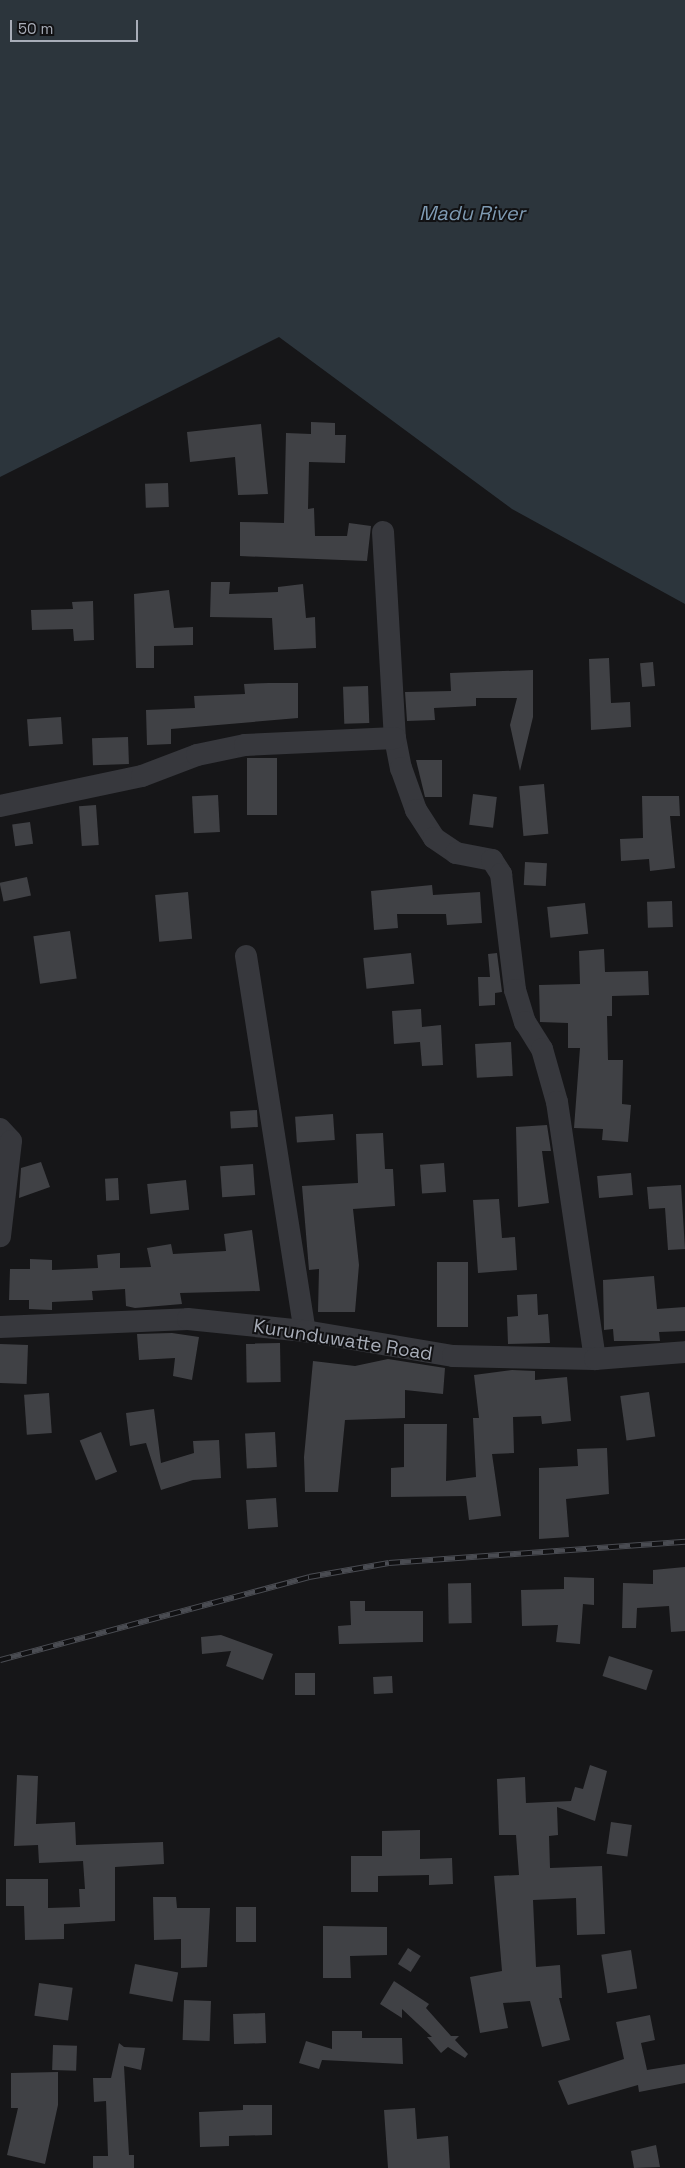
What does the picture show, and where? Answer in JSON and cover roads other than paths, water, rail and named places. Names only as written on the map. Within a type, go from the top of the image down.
[{"type":"street","points":[[383,532],[395,738],[416,810],[434,838],[456,853],[492,860],[502,874],[516,990],[525,1022],[542,1049],[557,1102],[596,1359]]},
{"type":"street","points":[[0,806],[142,776],[197,755],[245,745],[395,738]]},
{"type":"street","points":[[246,956],[305,1332]]},
{"type":"street","points":[[0,1129],[10,1141],[0,1236]]},
{"type":"street","name":"Kurunduwatte Road","points":[[0,1327],[188,1318],[305,1332],[453,1356],[596,1359],[685,1352]]},
{"type":"water","name":"Madu River","points":[[0,0],[685,0],[685,604],[512,509],[279,337],[0,477]]},
{"type":"railway","points":[[0,1660],[309,1577],[389,1563],[685,1542]]}]
